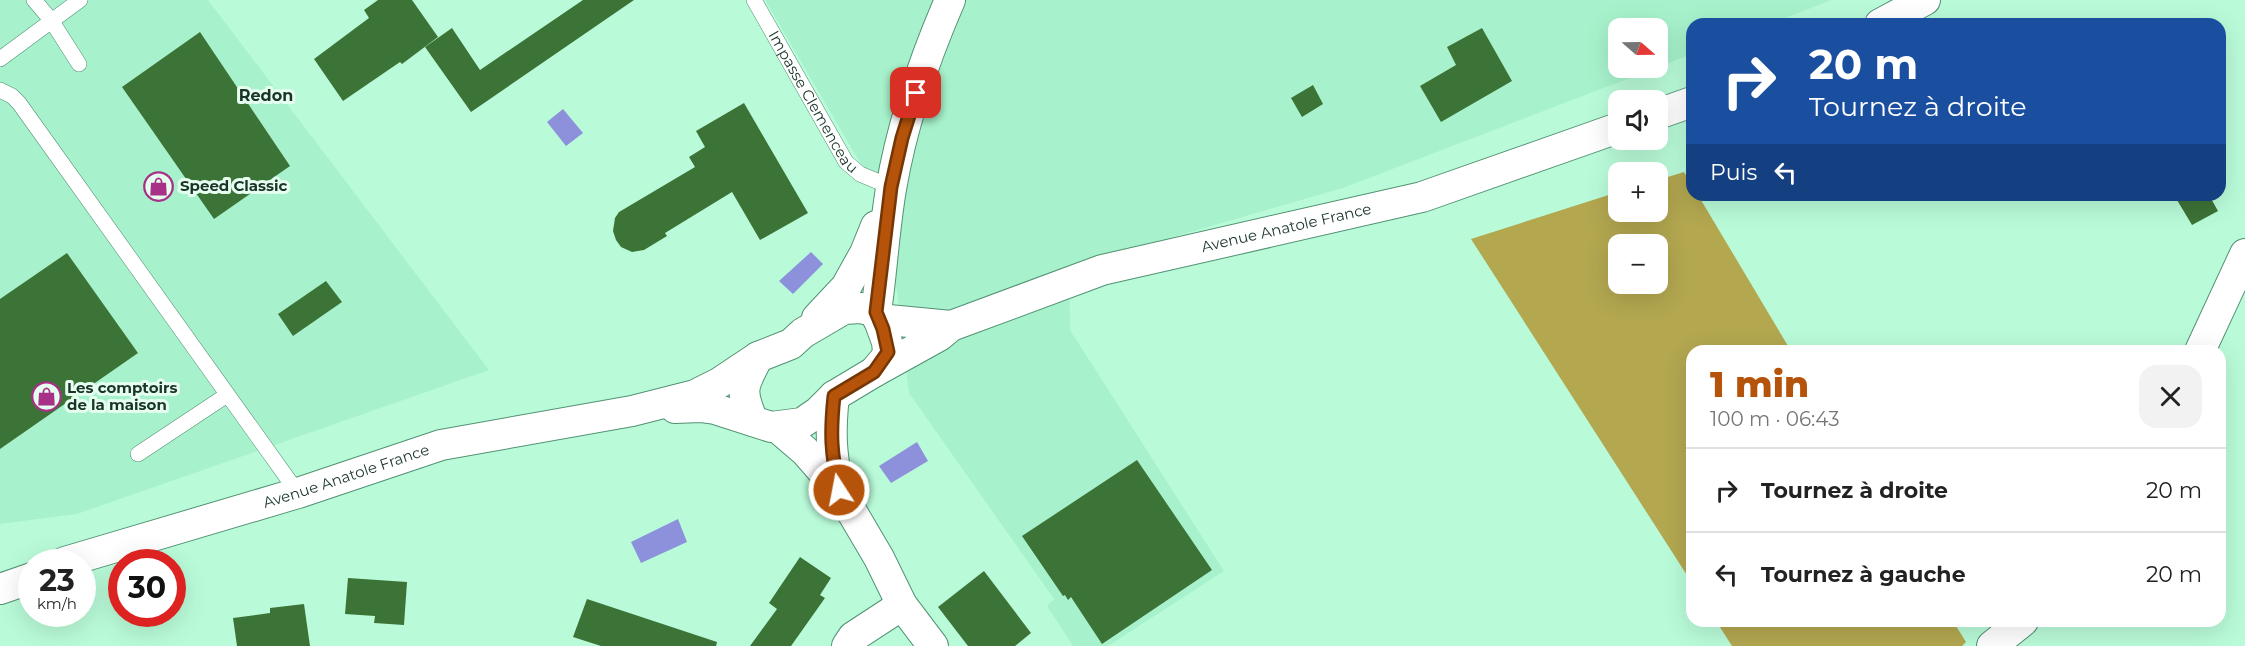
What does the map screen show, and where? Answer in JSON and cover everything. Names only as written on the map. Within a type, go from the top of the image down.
[{"type":"street","points":[[874,372],[888,352],[877,315],[891,187],[902,138],[930,47],[950,0]]},
{"type":"street","points":[[1892,18],[1926,0]]},
{"type":"street","points":[[1668,110],[1686,104]]},
{"type":"street","name":"Avenue Anatole France","points":[[632,411],[700,407],[715,409],[765,424],[802,423],[818,412],[834,396],[939,336],[951,326],[1102,270],[1422,197],[1608,132]]},
{"type":"street","points":[[803,333],[846,287],[865,253],[891,187]]},
{"type":"street","points":[[2203,345],[2245,254]]},
{"type":"street","name":"Avenue Anatole France","points":[[96,553],[298,493],[441,445],[632,411],[695,395],[719,384],[758,357],[791,344],[803,333],[844,309],[861,308],[877,315],[951,326]]},
{"type":"street","points":[[758,357],[745,382],[744,400],[765,424],[805,451],[839,490],[879,558],[902,605],[933,646]]},
{"type":"street","points":[[834,396],[830,432],[831,453],[839,490]]},
{"type":"street","points":[[0,573],[18,570]]},
{"type":"street","points":[[0,589],[18,583]]},
{"type":"street","points":[[847,646],[852,638],[902,605]]},
{"type":"street","points":[[1992,646],[2016,627]]},
{"type":"lane","points":[[34,0],[51,20],[79,64]]},
{"type":"lane","points":[[0,59],[80,0]]},
{"type":"lane","name":"Impasse Clemenceau","points":[[754,0],[846,162],[860,174],[891,187]]},
{"type":"lane","points":[[0,90],[20,103],[298,493]]},
{"type":"lane","points":[[138,454],[227,395]]},
{"type":"shaded area","points":[[0,0],[208,0],[489,370],[77,514],[0,524]]},
{"type":"shaded area","points":[[765,0],[1832,0],[1785,18],[1686,18],[1686,56],[1668,63],[1668,18],[1608,18],[1608,78],[1630,78],[1343,188],[1069,267],[1070,330],[1224,571],[1108,646],[1073,646],[1047,606],[1054,599],[909,393],[897,290],[889,270],[880,197]]},
{"type":"shaded area","points":[[1684,172],[1686,201],[1702,201],[1787,345],[1686,345],[1686,574],[1471,239],[1608,195],[1608,222],[1668,222],[1668,177]]},
{"type":"shaded area","points":[[1720,627],[1957,627],[1966,642],[1962,646],[1732,646]]},
{"type":"water","points":[[563,109],[583,133],[566,146],[547,122]]},
{"type":"water","points":[[811,252],[823,264],[793,294],[779,281]]},
{"type":"water","points":[[917,442],[928,461],[891,483],[879,466]]},
{"type":"water","points":[[678,519],[687,542],[641,563],[631,542]]},
{"type":"building","points":[[378,0],[412,0],[438,37],[402,64],[400,62],[343,101],[314,59],[369,18],[364,10]]},
{"type":"building","points":[[583,0],[634,0],[471,112],[425,47],[452,28],[480,70]]},
{"type":"building","points":[[1482,28],[1512,81],[1441,122],[1420,86],[1456,65],[1447,47]]},
{"type":"building","points":[[200,32],[290,166],[214,219],[122,87]]},
{"type":"building","points":[[1313,85],[1323,104],[1302,117],[1291,98]]},
{"type":"building","points":[[744,103],[808,213],[760,240],[732,192],[665,233],[667,236],[644,250],[632,252],[621,247],[613,231],[615,218],[619,212],[695,167],[689,157],[705,147],[696,131]]},
{"type":"building","points":[[2178,201],[2212,201],[2218,211],[2192,225]]},
{"type":"building","points":[[67,253],[138,353],[0,449],[0,299]]},
{"type":"building","points":[[326,281],[342,302],[293,336],[278,314]]},
{"type":"building","points":[[1137,460],[1212,570],[1102,644],[1071,597],[1068,600],[1065,595],[1063,596],[1022,536]]},
{"type":"building","points":[[800,557],[831,578],[820,595],[825,598],[791,646],[750,646],[777,609],[769,603]]},
{"type":"building","points":[[984,571],[1031,633],[1015,646],[968,646],[938,607]]},
{"type":"building","points":[[348,578],[407,582],[404,625],[374,623],[375,616],[345,614]]},
{"type":"building","points":[[587,599],[717,642],[716,646],[601,646],[573,637]]},
{"type":"building","points":[[304,604],[310,646],[237,646],[233,618],[270,613],[270,608]]},
{"type":"place","name":"Speed Classic","points":[[159,186]]},
{"type":"place","name":"Les comptoirs de la maison","points":[[46,397]]},
{"type":"district","name":"Redon","points":[[266,95]]},
{"type":"route","points":[[839,490],[831,453],[830,432],[834,396],[874,372],[888,352],[887,342],[876,312],[891,187],[902,138],[916,93]]}]
